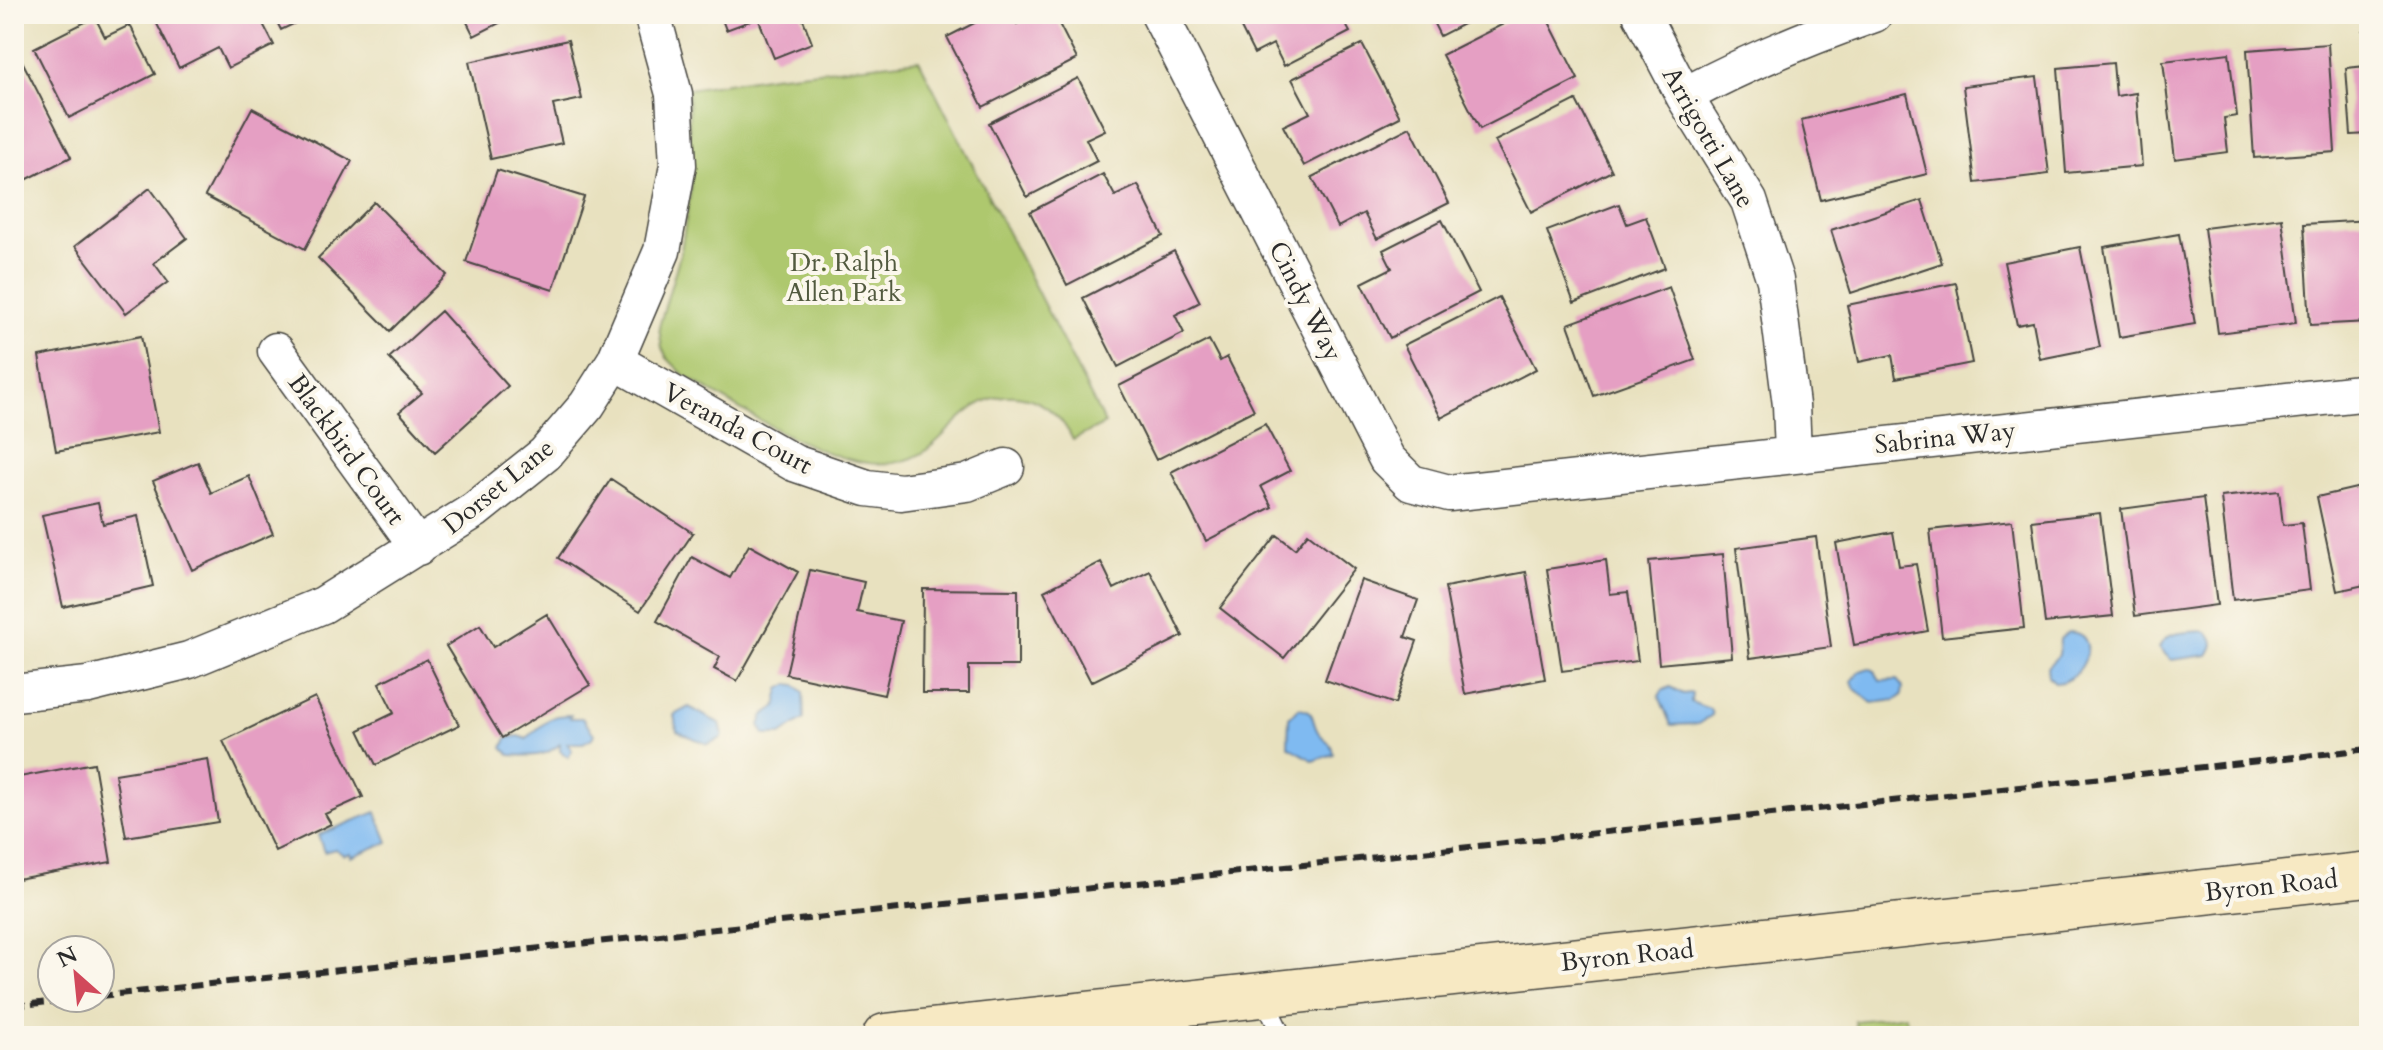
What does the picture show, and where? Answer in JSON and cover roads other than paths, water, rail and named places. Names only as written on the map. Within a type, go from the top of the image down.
[{"type":"main road","name":"Byron Road","points":[[885,1036],[1056,1027],[1262,995],[2369,874]]},
{"type":"street","name":"Dorset Lane","points":[[14,693],[88,685],[189,660],[323,605],[475,510],[545,454],[587,405],[615,361],[662,251],[678,165],[674,94],[652,14]]},
{"type":"street","name":"Cindy Way","points":[[1159,14],[1387,459],[1411,483],[1449,493],[1521,484]]},
{"type":"street","name":"Arrigotti Lane","points":[[1641,14],[1684,96],[1749,201],[1775,280],[1791,405],[1793,453]]},
{"type":"street","points":[[1684,96],[1781,49],[1874,14]]},
{"type":"street","name":"Blackbird Court","points":[[276,351],[418,547]]},
{"type":"street","name":"Veranda Court","points":[[615,361],[794,463],[867,488],[901,492],[967,483],[1006,467]]},
{"type":"street","name":"Sabrina Way","points":[[1521,484],[2369,392]]},
{"type":"lane","points":[[1262,995],[1282,1036]]},
{"type":"water","points":[[2203,631],[2213,641],[2208,655],[2171,660],[2159,648],[2171,635]]},
{"type":"water","points":[[2068,632],[2079,634],[2085,640],[2086,657],[2075,674],[2056,683],[2048,676],[2047,667],[2059,655],[2060,639]]},
{"type":"water","points":[[1869,668],[1875,671],[1880,681],[1897,680],[1903,687],[1902,695],[1896,700],[1872,703],[1855,689],[1852,681],[1860,671]]},
{"type":"water","points":[[789,684],[803,692],[804,719],[781,735],[765,735],[760,725],[764,715],[776,707],[780,689]]},
{"type":"water","points":[[1670,687],[1683,694],[1692,693],[1691,702],[1710,709],[1712,715],[1698,724],[1671,725],[1659,696]]},
{"type":"water","points":[[689,707],[720,724],[723,735],[720,739],[707,744],[677,731],[674,715]]},
{"type":"water","points":[[1299,708],[1311,714],[1318,732],[1330,744],[1333,754],[1314,761],[1288,746],[1289,717]]},
{"type":"water","points":[[571,715],[570,718],[582,718],[594,734],[583,743],[567,743],[572,750],[568,757],[560,751],[560,744],[548,752],[531,756],[510,755],[503,748],[507,738],[519,736],[527,739],[551,718]]},
{"type":"water","points":[[376,812],[388,842],[351,857],[350,853],[344,855],[335,849],[324,852],[318,835]]},
{"type":"railway","points":[[116,994],[2369,749]]},
{"type":"railway","points":[[14,1006],[36,1003]]},
{"type":"park label","name":"Dr. Ralph Allen Park","points":[[844,277]]}]
